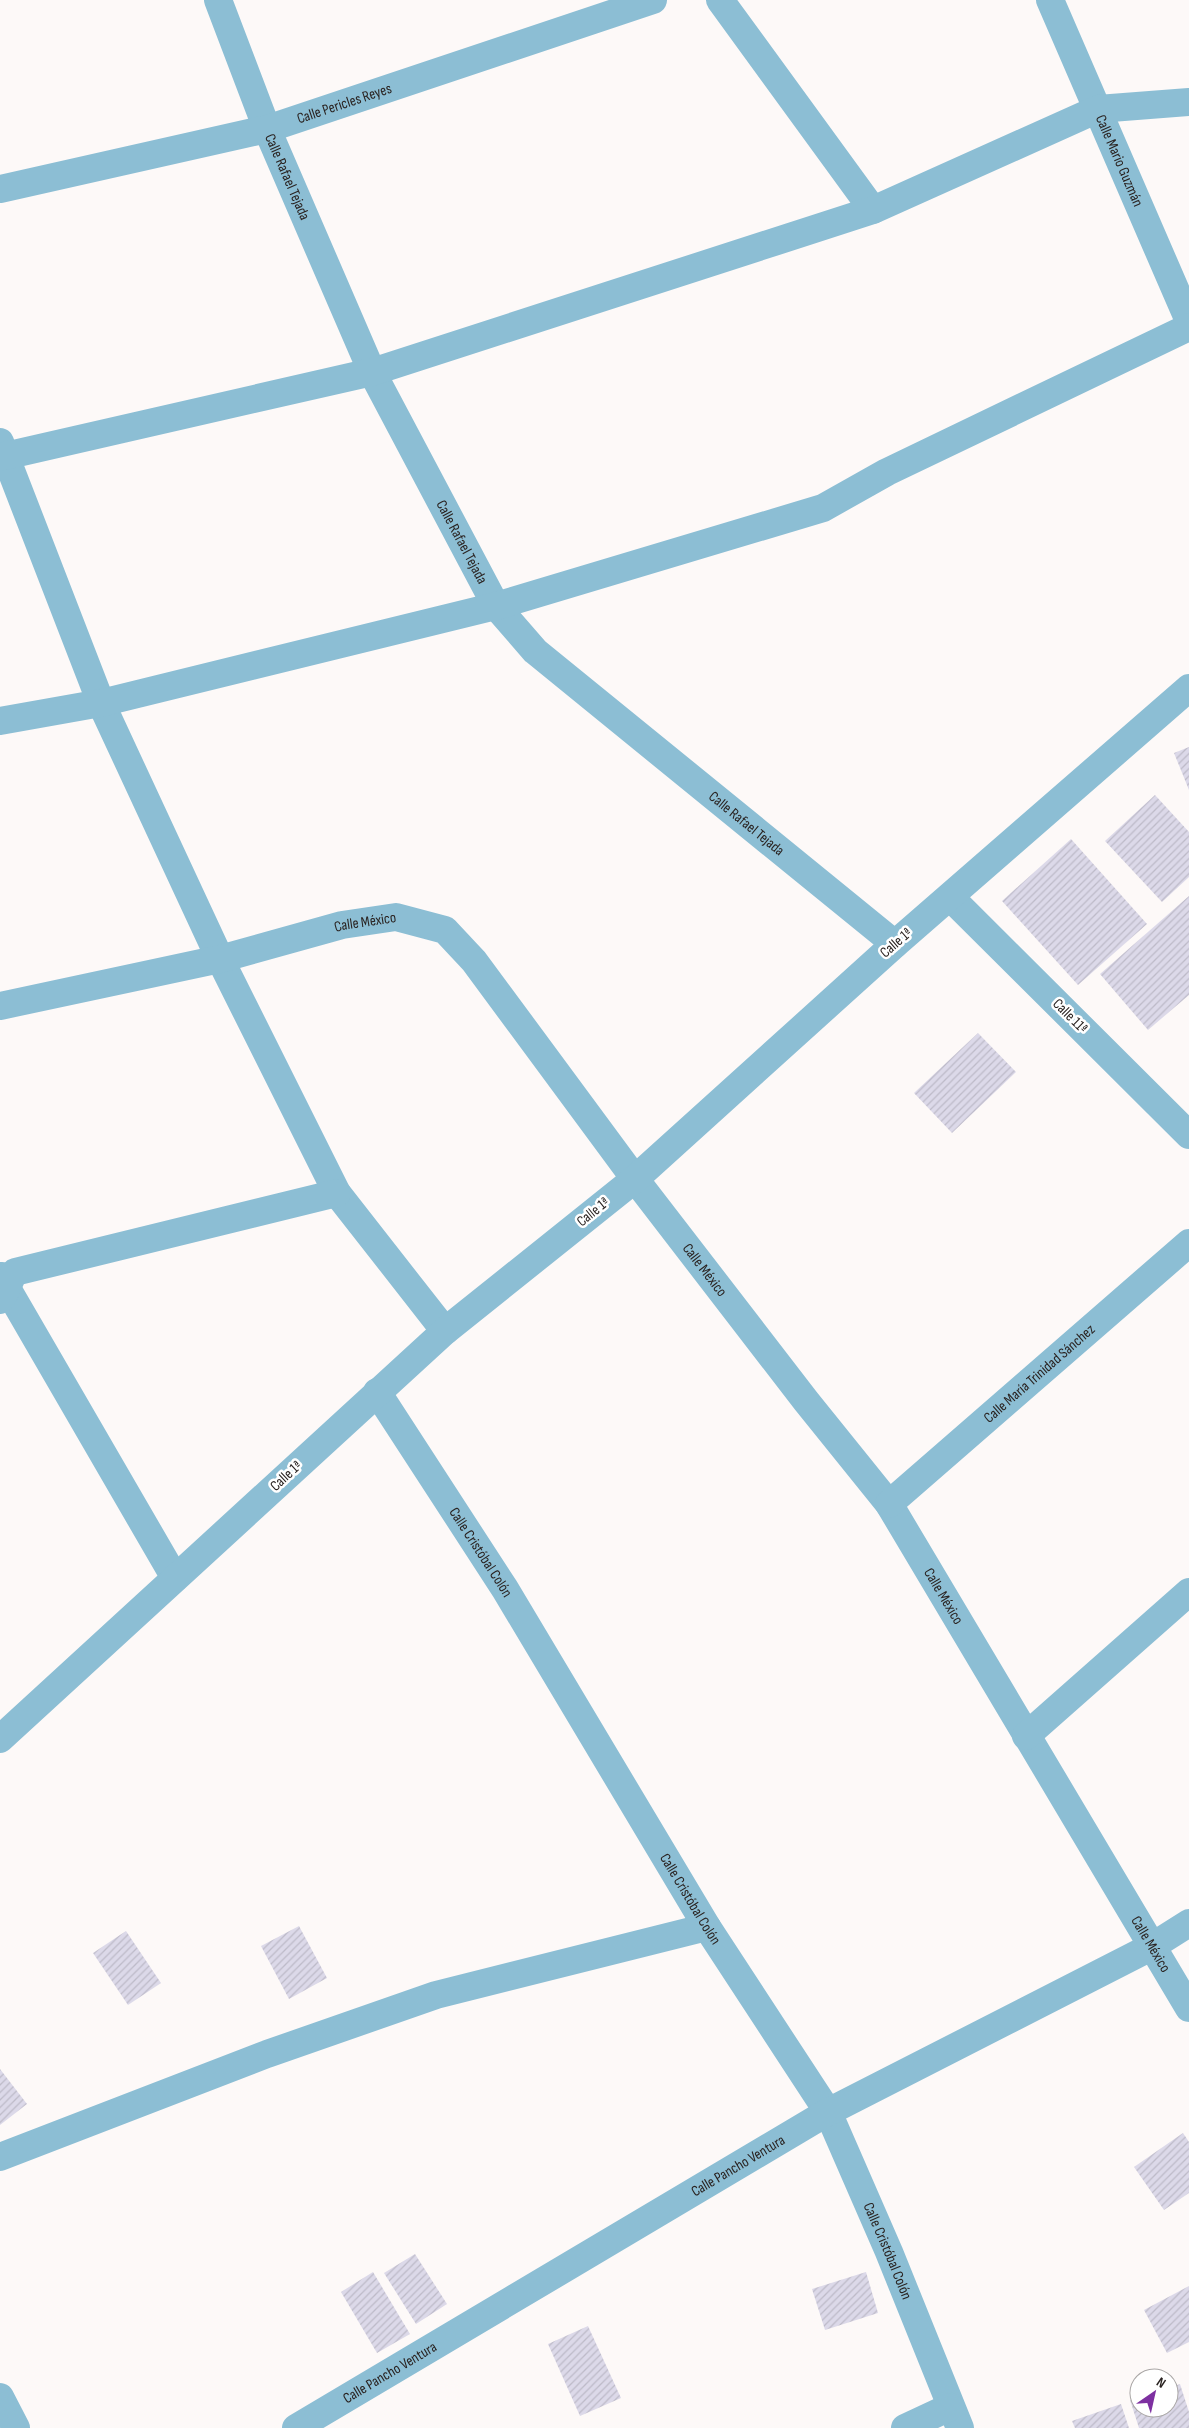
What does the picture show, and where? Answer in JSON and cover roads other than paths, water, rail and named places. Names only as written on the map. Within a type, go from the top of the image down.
[{"type":"street","name":"Calle Rafael Tejada","points":[[218,0],[267,130],[372,372],[496,606],[535,651],[895,944]]},
{"type":"street","name":"Calle Pericles Reyes","points":[[0,189],[267,130],[653,0]]},
{"type":"street","points":[[720,0],[874,210]]},
{"type":"street","name":"Calle Mario Guzmán","points":[[1050,0],[1189,321]]},
{"type":"street","points":[[445,1332],[337,1193],[220,959],[102,703],[1,452],[372,372],[874,210],[1098,109],[1189,102]]},
{"type":"street","points":[[0,721],[102,703],[496,606],[822,508],[887,472],[1189,327]]},
{"type":"street","name":"Calle 1ª","points":[[0,1739],[445,1332],[635,1179],[895,944],[1189,688]]},
{"type":"street","name":"Calle 11ª","points":[[950,897],[1189,1135]]},
{"type":"street","name":"Calle México","points":[[0,1006],[220,959],[342,925],[396,917],[445,930],[474,961],[635,1179],[806,1401],[889,1504],[1189,2008]]},
{"type":"street","points":[[175,1578],[3,1287],[16,1272],[337,1193]]},
{"type":"street","name":"Calle María Trinidad Sánchez","points":[[889,1504],[1189,1243]]},
{"type":"street","name":"Calle Cristóbal Colón","points":[[378,1392],[505,1589],[707,1927],[828,2112],[889,2252],[955,2417]]},
{"type":"street","points":[[1026,1736],[1189,1592]]},
{"type":"street","name":"Calle Pancho Ventura","points":[[296,2428],[828,2112],[1151,1947],[1189,1923]]},
{"type":"street","points":[[0,2158],[267,2054],[436,1994],[707,1927]]},
{"type":"street","points":[[0,2397],[16,2428]]},
{"type":"street","points":[[905,2428],[955,2417]]}]
